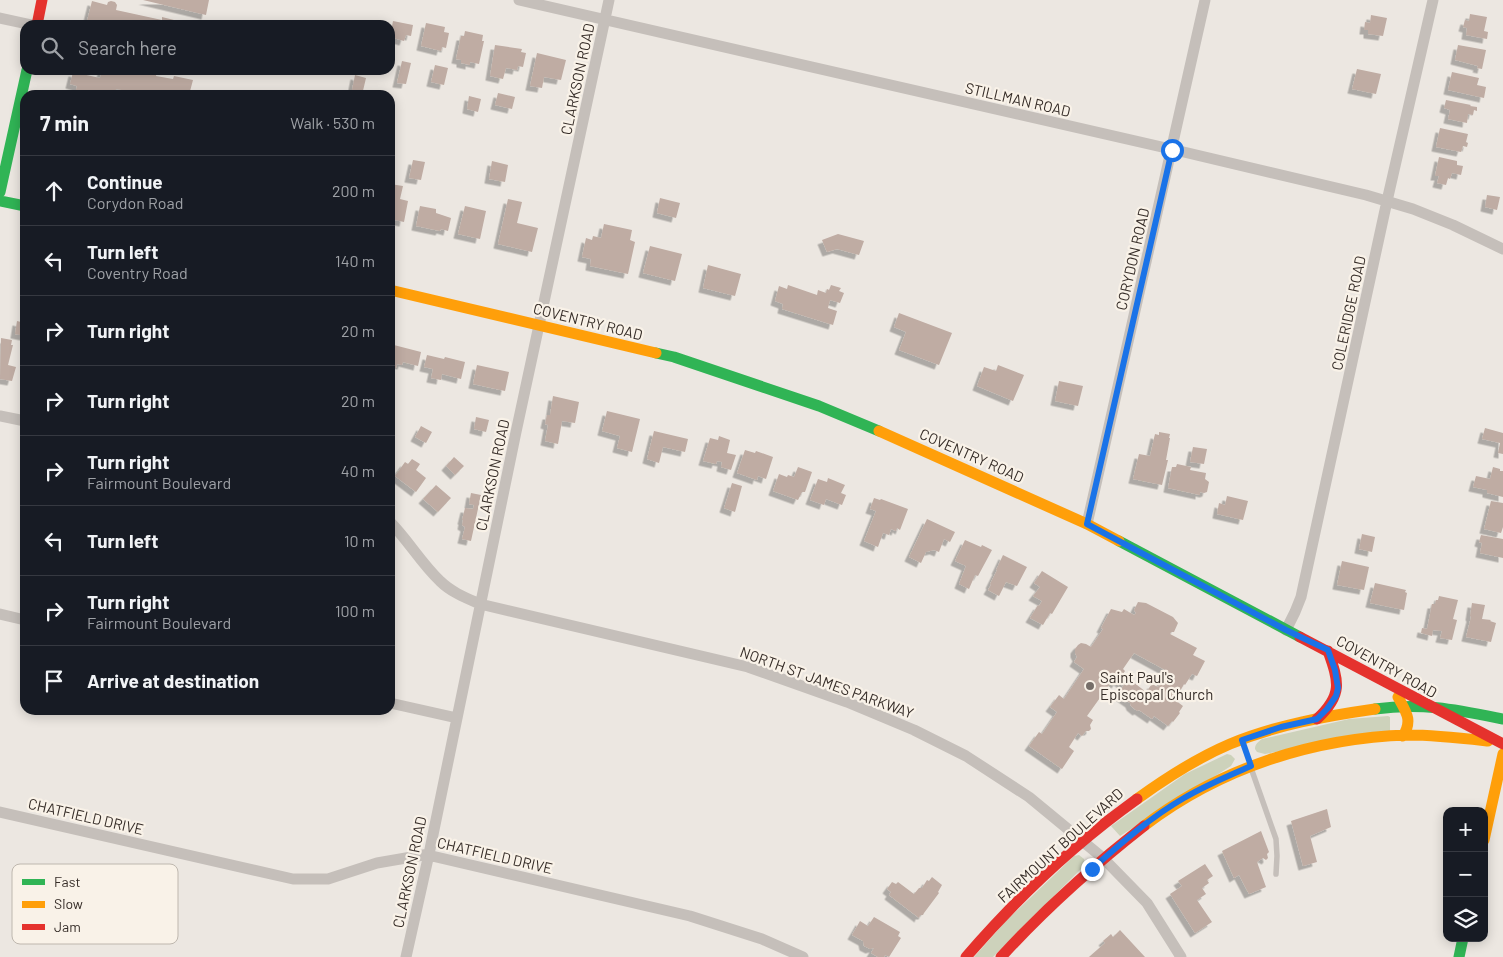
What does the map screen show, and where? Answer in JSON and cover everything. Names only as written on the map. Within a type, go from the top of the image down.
[{"type":"main road","points":[[38,20],[42,0]]},
{"type":"main road","points":[[23,90],[26,75]]},
{"type":"main road","points":[[0,192],[20,102]]},
{"type":"main road","points":[[0,201],[20,205]]},
{"type":"main road","name":"COVENTRY ROAD","points":[[395,291],[674,357],[819,406],[927,451],[1087,524],[1503,744]]},
{"type":"main road","points":[[1317,719],[1331,705],[1337,692],[1337,676],[1328,650]]},
{"type":"main road","points":[[1390,685],[1403,706],[1409,723],[1409,728],[1403,736]]},
{"type":"main road","name":"FAIRMOUNT BOULEVARD","points":[[1002,957],[1056,901],[1104,858],[1150,821],[1183,798],[1219,780],[1246,753],[1281,727],[1317,719],[1403,706],[1429,706],[1503,719]]},
{"type":"main road","name":"FAIRMOUNT BOULEVARD","points":[[966,957],[1041,878],[1120,810],[1182,768],[1216,751],[1286,754],[1327,744],[1403,736],[1472,739],[1503,744]]},
{"type":"main road","points":[[1488,822],[1503,754]]},
{"type":"main road","points":[[1459,957],[1462,942]]},
{"type":"street","name":"STILLMAN ROAD","points":[[518,0],[1388,201],[1445,222],[1503,249]]},
{"type":"street","name":"CLARKSON ROAD","points":[[406,957],[609,0]]},
{"type":"street","name":"CORYDON ROAD","points":[[1087,524],[1205,0]]},
{"type":"street","name":"COLERIDGE ROAD","points":[[1286,630],[1301,597],[1433,0]]},
{"type":"street","points":[[0,18],[20,22]]},
{"type":"street","points":[[0,416],[20,420]]},
{"type":"street","name":"NORTH ST JAMES PARKWAY","points":[[395,527],[440,582],[456,593],[480,604],[748,667],[847,702],[914,730],[966,756],[1029,797],[1104,858],[1147,902],[1181,957]]},
{"type":"street","points":[[0,614],[20,619]]},
{"type":"street","points":[[395,704],[457,718]]},
{"type":"street","name":"CHATFIELD DRIVE","points":[[0,812],[293,879],[328,879],[377,863],[429,854],[690,916],[762,938],[803,957]]},
{"type":"lane","points":[[1246,753],[1276,839],[1276,874]]},
{"type":"green space","points":[[1390,717],[1390,731],[1265,754],[1257,752],[1255,749],[1256,744],[1262,739],[1349,719]]},
{"type":"green space","points":[[1227,754],[1235,759],[1231,766],[1120,836],[1111,826],[1185,774]]},
{"type":"green space","points":[[1079,855],[1084,859],[1083,867],[993,957],[974,957],[1006,921],[1074,856]]},
{"type":"building","points":[[143,0],[209,0],[206,15]]},
{"type":"building","points":[[92,1],[107,5],[111,1],[117,5],[116,10],[162,20],[87,20]]},
{"type":"building","points":[[1470,14],[1487,17],[1484,31],[1488,32],[1487,39],[1466,35],[1467,28],[1463,27],[1465,20],[1469,21]]},
{"type":"building","points":[[1371,15],[1387,18],[1383,36],[1368,34],[1368,30],[1364,30],[1365,22],[1370,23]]},
{"type":"building","points":[[162,17],[174,20],[162,20]]},
{"type":"building","points":[[395,21],[413,25],[411,36],[406,35],[404,41],[395,38]]},
{"type":"building","points":[[426,23],[445,27],[444,32],[449,33],[446,48],[442,47],[441,51],[421,46]]},
{"type":"building","points":[[465,31],[483,35],[482,41],[484,41],[479,64],[470,62],[470,65],[461,63],[461,60],[456,59],[461,36],[464,36]]},
{"type":"building","points":[[495,45],[522,49],[521,52],[526,53],[523,67],[518,66],[517,70],[506,68],[503,79],[490,76]]},
{"type":"building","points":[[1458,45],[1486,50],[1482,69],[1477,68],[1478,66],[1455,60]]},
{"type":"building","points":[[537,53],[566,60],[561,80],[544,77],[542,88],[530,86]]},
{"type":"building","points":[[402,61],[411,63],[406,84],[397,83]]},
{"type":"building","points":[[435,65],[448,68],[444,85],[431,82]]},
{"type":"building","points":[[1357,69],[1381,74],[1376,94],[1352,89]]},
{"type":"building","points":[[1452,72],[1479,78],[1477,85],[1486,87],[1484,98],[1448,90]]},
{"type":"building","points":[[72,75],[86,75],[100,78],[101,75],[156,75],[173,79],[174,76],[193,80],[190,90],[76,90],[77,86],[70,84]]},
{"type":"building","points":[[355,75],[366,78],[363,90],[352,90]]},
{"type":"building","points":[[498,93],[515,97],[512,109],[495,105]]},
{"type":"building","points":[[469,96],[481,99],[478,112],[467,109]]},
{"type":"building","points":[[1446,100],[1477,107],[1477,111],[1474,110],[1473,115],[1468,114],[1467,123],[1448,119],[1450,110],[1444,108]]},
{"type":"building","points":[[1440,128],[1468,134],[1467,147],[1463,146],[1461,152],[1436,147]]},
{"type":"building","points":[[1439,157],[1457,161],[1457,165],[1463,166],[1461,175],[1452,173],[1446,185],[1437,183],[1439,176],[1435,176]]},
{"type":"building","points":[[413,160],[425,162],[421,180],[409,178]]},
{"type":"building","points":[[492,161],[508,165],[505,182],[489,179]]},
{"type":"building","points":[[395,185],[403,186],[400,199],[408,201],[404,222],[395,220]]},
{"type":"building","points":[[1487,195],[1500,197],[1497,210],[1485,207]]},
{"type":"building","points":[[660,198],[680,203],[676,218],[657,213]]},
{"type":"building","points":[[508,199],[522,202],[517,223],[538,228],[532,252],[498,244]]},
{"type":"building","points":[[420,206],[436,209],[436,213],[451,218],[448,231],[416,226]]},
{"type":"building","points":[[465,206],[486,211],[480,239],[458,234]]},
{"type":"building","points":[[604,224],[632,230],[630,240],[635,242],[628,274],[590,266],[591,259],[582,257],[586,238],[592,240],[593,236],[601,238]]},
{"type":"building","points":[[838,234],[864,241],[859,255],[837,249],[827,252],[822,240]]},
{"type":"building","points":[[650,246],[682,254],[675,281],[643,273]]},
{"type":"building","points":[[708,265],[741,274],[735,296],[703,288]]},
{"type":"building","points":[[788,285],[817,295],[818,290],[826,293],[831,285],[841,288],[839,291],[844,293],[840,303],[830,300],[828,308],[837,311],[833,325],[782,309],[783,304],[775,301],[779,286],[787,289]]},
{"type":"building","points":[[899,313],[952,333],[939,365],[899,350],[906,332],[894,327]]},
{"type":"building","points":[[17,321],[20,322],[20,335],[15,334]]},
{"type":"building","points":[[1,338],[12,340],[11,345],[13,345],[8,365],[16,367],[12,381],[0,379]]},
{"type":"building","points":[[395,345],[421,352],[418,366],[403,362],[402,365],[397,364],[396,368]]},
{"type":"building","points":[[427,355],[465,362],[461,379],[442,374],[441,380],[431,378],[433,369],[424,367]]},
{"type":"building","points":[[477,365],[509,372],[505,391],[473,384]]},
{"type":"building","points":[[998,365],[1024,375],[1013,401],[977,386],[984,367],[996,371]]},
{"type":"building","points":[[1059,381],[1083,386],[1078,406],[1055,401]]},
{"type":"building","points":[[553,396],[579,402],[575,423],[562,421],[558,444],[545,441],[548,425],[545,424],[547,415],[550,415]]},
{"type":"building","points":[[607,411],[640,419],[632,452],[617,448],[620,436],[602,431]]},
{"type":"building","points":[[476,417],[489,420],[486,432],[474,429]]},
{"type":"building","points":[[421,426],[432,432],[426,443],[415,437]]},
{"type":"building","points":[[1485,428],[1503,433],[1503,454],[1498,453],[1500,443],[1482,439]]},
{"type":"building","points":[[654,431],[688,439],[685,452],[663,447],[659,463],[647,459]]},
{"type":"building","points":[[1159,432],[1170,434],[1166,460],[1168,460],[1162,485],[1133,479],[1139,454],[1150,456],[1155,434],[1159,435]]},
{"type":"building","points":[[719,436],[730,440],[727,453],[736,455],[731,470],[721,467],[722,462],[717,461],[716,464],[703,461],[710,438],[718,440]]},
{"type":"building","points":[[1193,447],[1207,449],[1204,464],[1190,462]]},
{"type":"building","points":[[745,450],[755,453],[756,451],[773,457],[766,479],[758,476],[757,480],[737,473]]},
{"type":"building","points":[[454,457],[464,466],[455,475],[446,466]]},
{"type":"building","points":[[412,459],[420,464],[416,470],[426,478],[416,492],[395,476],[405,462],[408,464]]},
{"type":"building","points":[[1177,464],[1191,467],[1190,470],[1206,473],[1205,479],[1209,482],[1207,492],[1200,492],[1200,495],[1168,488],[1172,467],[1176,467]]},
{"type":"building","points":[[798,467],[812,472],[805,492],[802,492],[798,500],[773,491],[779,474],[794,477]]},
{"type":"building","points":[[1493,467],[1503,471],[1503,497],[1487,493],[1487,490],[1473,487],[1476,476],[1490,479]]},
{"type":"building","points":[[828,478],[845,485],[841,493],[846,495],[842,505],[826,499],[824,505],[810,500],[818,479],[827,482]]},
{"type":"building","points":[[732,483],[742,486],[735,512],[724,508]]},
{"type":"building","points":[[436,485],[451,498],[438,512],[423,499]]},
{"type":"building","points":[[471,493],[481,495],[471,541],[462,539],[465,527],[462,525],[462,520],[465,508],[473,509],[474,505],[469,504]]},
{"type":"building","points":[[1227,496],[1248,501],[1243,520],[1217,514],[1219,503],[1225,505]]},
{"type":"building","points":[[874,498],[908,509],[900,530],[897,528],[896,531],[891,529],[889,535],[883,533],[878,547],[864,541],[876,511],[870,509]]},
{"type":"building","points":[[1491,501],[1503,503],[1503,527],[1501,533],[1484,529]]},
{"type":"building","points":[[927,519],[955,532],[950,542],[944,539],[939,552],[934,550],[926,552],[921,563],[909,557]]},
{"type":"building","points":[[1362,534],[1375,537],[1372,552],[1359,549]]},
{"type":"building","points":[[1481,535],[1503,539],[1503,558],[1480,553],[1482,543],[1479,542]]},
{"type":"building","points":[[965,540],[992,550],[978,576],[975,575],[969,589],[959,584],[966,566],[955,561]]},
{"type":"building","points":[[1003,555],[1027,567],[1017,586],[1006,582],[999,596],[988,590]]},
{"type":"building","points":[[1342,561],[1369,567],[1364,590],[1337,585]]},
{"type":"building","points":[[1042,571],[1068,587],[1043,625],[1030,618],[1042,601],[1033,596],[1040,587],[1034,583]]},
{"type":"building","points":[[1375,583],[1406,590],[1404,610],[1370,603]]},
{"type":"building","points":[[1439,596],[1458,600],[1453,619],[1457,620],[1452,640],[1440,638],[1442,631],[1433,630],[1432,636],[1421,633],[1422,628],[1427,629],[1432,604],[1435,604]]},
{"type":"building","name":"Saint Paul's Episcopal Church","points":[[1138,602],[1146,603],[1173,617],[1178,623],[1174,632],[1170,634],[1197,648],[1193,655],[1205,661],[1197,676],[1192,674],[1184,684],[1175,700],[1183,706],[1180,713],[1168,726],[1154,716],[1152,719],[1139,710],[1137,711],[1130,703],[1117,694],[1124,685],[1118,681],[1116,684],[1112,681],[1087,716],[1093,720],[1090,725],[1091,729],[1082,736],[1078,733],[1069,747],[1074,751],[1062,769],[1029,746],[1039,732],[1042,734],[1057,712],[1050,707],[1059,695],[1064,699],[1084,669],[1074,662],[1077,657],[1075,649],[1078,645],[1081,643],[1091,647],[1103,629],[1101,628],[1111,609],[1122,612],[1124,609],[1134,615],[1136,613],[1134,610]],"holes":[[[1134,653],[1167,671],[1158,687],[1152,684],[1146,692],[1123,674],[1125,671],[1123,669]]]},
{"type":"building","points":[[1472,603],[1485,605],[1482,619],[1491,620],[1496,623],[1491,642],[1466,637]]},
{"type":"building","points":[[1327,809],[1331,827],[1310,836],[1317,862],[1303,866],[1291,821]]},
{"type":"building","points":[[1261,831],[1269,852],[1266,860],[1263,858],[1257,862],[1266,887],[1249,894],[1239,875],[1234,878],[1222,851]]},
{"type":"building","points":[[1205,864],[1213,876],[1207,880],[1209,883],[1202,888],[1206,894],[1197,900],[1212,922],[1195,933],[1170,894],[1182,886],[1178,881]]},
{"type":"building","points":[[932,877],[942,885],[939,893],[919,918],[889,895],[891,892],[887,889],[892,882],[896,884],[898,882],[914,894]]},
{"type":"building","points":[[874,917],[900,932],[898,936],[901,938],[889,957],[885,955],[884,957],[878,957],[871,953],[874,948],[870,949],[864,946],[863,941],[852,935],[860,921],[868,926]]},
{"type":"building","points":[[1120,930],[1145,957],[1089,957],[1105,943],[1103,941],[1111,934],[1113,937]]},
{"type":"traffic: fast","points":[[23,90],[26,75]]},
{"type":"traffic: fast","points":[[0,192],[20,102]]},
{"type":"traffic: fast","points":[[0,201],[20,205]]},
{"type":"traffic: fast","points":[[656,353],[674,357],[819,406],[879,431]]},
{"type":"traffic: fast","points":[[1119,541],[1300,637]]},
{"type":"traffic: fast","points":[[1375,709],[1408,706],[1440,708],[1503,719]]},
{"type":"traffic: fast","points":[[1459,957],[1462,942]]},
{"type":"traffic: slow","points":[[395,291],[656,353]]},
{"type":"traffic: slow","points":[[879,431],[1087,524],[1119,541]]},
{"type":"traffic: slow","points":[[1398,697],[1406,712],[1408,721],[1403,736]]},
{"type":"traffic: slow","points":[[1137,799],[1194,762],[1247,737],[1301,722],[1375,709]]},
{"type":"traffic: slow","points":[[1144,826],[1204,788],[1269,760],[1303,750],[1337,742],[1372,737],[1408,735],[1488,741]]},
{"type":"traffic: slow","points":[[1488,822],[1503,754]]},
{"type":"traffic: jam","points":[[38,20],[42,0]]},
{"type":"traffic: jam","points":[[1300,637],[1503,744]]},
{"type":"traffic: jam","points":[[1317,719],[1331,703],[1335,695],[1335,671],[1328,651]]},
{"type":"traffic: jam","points":[[966,957],[1005,914],[1047,873],[1091,834],[1137,799]]},
{"type":"traffic: jam","points":[[1001,957],[1070,889],[1144,826]]},
{"type":"place","name":"Saint Paul's Episcopal Church","points":[[1090,686]]},
{"type":"route","points":[[1092,869],[1134,833],[1183,798],[1251,766],[1242,740],[1281,727],[1317,719],[1331,705],[1338,688],[1335,670],[1328,650],[1306,641],[1087,524],[1172,150]]}]
